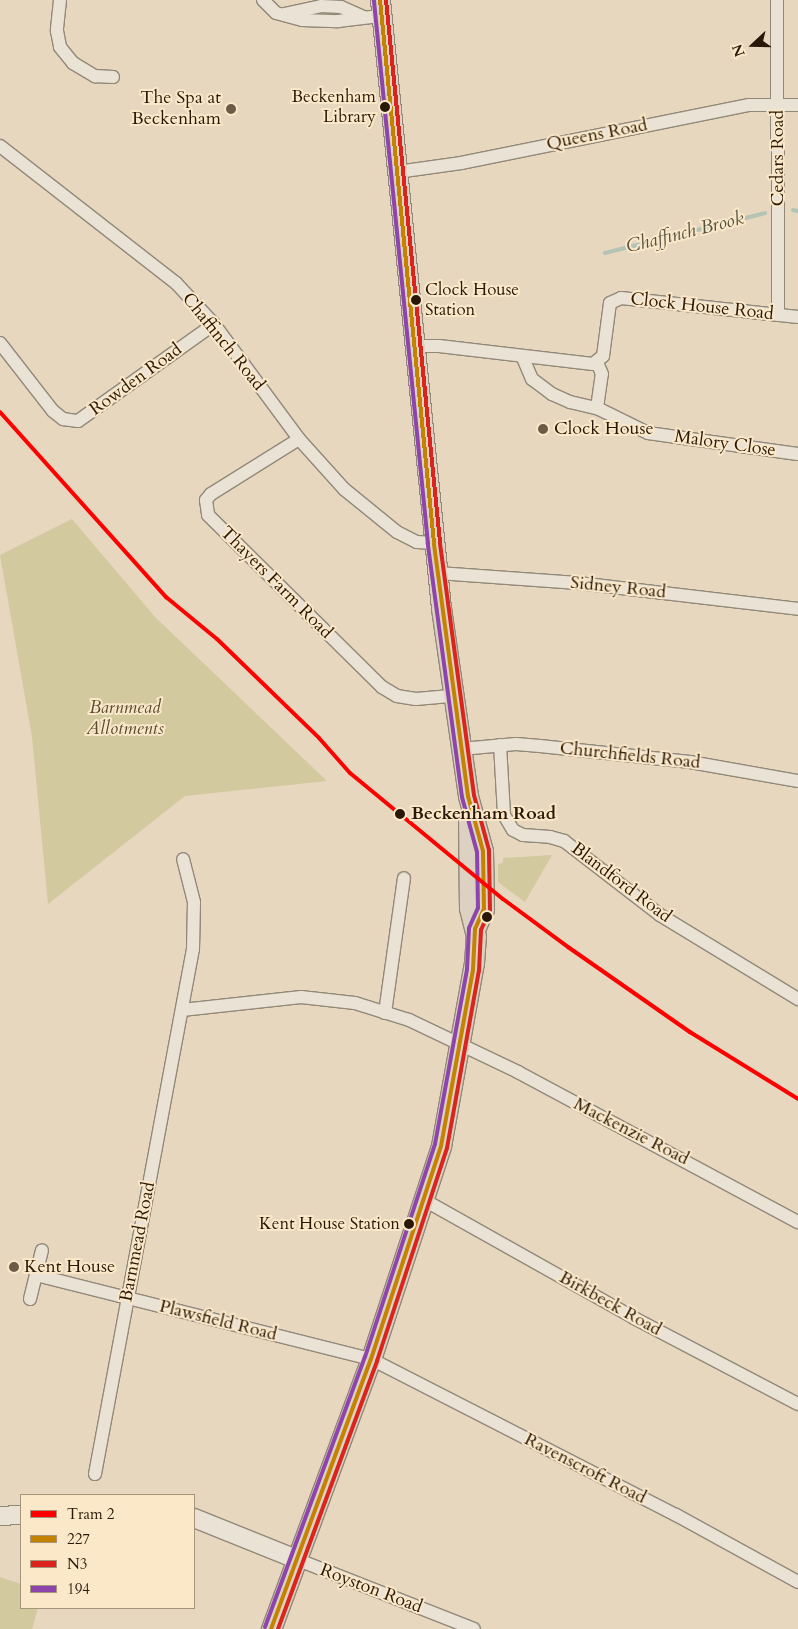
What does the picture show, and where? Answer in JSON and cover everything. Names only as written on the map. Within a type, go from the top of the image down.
[{"type":"main road","points":[[271,1629],[371,1358],[441,1146],[461,1047],[473,970],[475,928],[484,909],[483,851],[468,796],[453,696],[434,543],[417,355],[375,11]]},
{"type":"street","points":[[60,0],[57,31],[60,47],[73,63],[95,76],[113,77]]},
{"type":"street","points":[[263,0],[281,15],[302,20],[338,21],[375,11]]},
{"type":"street","name":"Cedars Road","points":[[777,0],[778,315]]},
{"type":"street","name":"Queens Road","points":[[396,172],[777,102],[798,104]]},
{"type":"street","name":"Chaffinch Road","points":[[0,146],[176,283],[214,324],[299,439],[344,489],[410,540],[434,543]]},
{"type":"street","name":"Clock House Road","points":[[597,408],[602,374],[597,362],[603,356],[610,303],[616,298],[798,318]]},
{"type":"street","name":"Rowden Road","points":[[0,343],[53,410],[63,419],[78,421],[214,324]]},
{"type":"street","points":[[417,355],[439,346],[523,358],[587,364],[597,362]]},
{"type":"street","points":[[523,358],[532,379],[552,394],[570,402],[597,408]]},
{"type":"street","name":"Malory Close","points":[[597,408],[648,433],[798,454]]},
{"type":"street","name":"Thayers Farm Road","points":[[299,439],[211,494],[206,500],[208,515],[382,687],[397,696],[416,699],[453,696]]},
{"type":"street","name":"Sidney Road","points":[[438,573],[578,583],[798,609]]},
{"type":"street","name":"Churchfields Road","points":[[461,749],[500,745],[674,760],[798,781]]},
{"type":"street","name":"Blandford Road","points":[[500,745],[504,815],[513,830],[523,835],[550,836],[564,841],[660,915],[798,999]]},
{"type":"street","name":"Barnmead Road","points":[[95,1474],[193,949],[194,902],[184,859]]},
{"type":"street","points":[[385,1013],[404,878]]},
{"type":"street","points":[[182,1010],[301,997],[355,1003],[438,1031],[461,1047]]},
{"type":"street","name":"Mackenzie Road","points":[[461,1047],[518,1072],[798,1222]]},
{"type":"street","name":"Birkbeck Road","points":[[424,1200],[642,1323],[798,1404]]},
{"type":"street","points":[[30,1299],[42,1250]]},
{"type":"street","name":"Plawsfield Road","points":[[36,1276],[371,1358]]},
{"type":"street","name":"Ravenscroft Road","points":[[371,1358],[676,1515],[798,1582]]},
{"type":"street","points":[[0,1516],[20,1515]]},
{"type":"street","points":[[195,1518],[296,1558]]},
{"type":"street","name":"Royston Road","points":[[296,1558],[474,1629]]},
{"type":"green space","name":"Barnmead Allotments","points":[[72,519],[155,617],[327,781],[185,796],[48,904],[32,737],[0,555]]},
{"type":"green space","points":[[552,855],[525,902],[498,882],[498,864],[503,863],[503,858]]},
{"type":"green space","points":[[0,1577],[20,1584],[20,1609],[38,1609],[32,1629],[0,1629]]},
{"type":"waterway","name":"Chaffinch Brook","points":[[793,210],[798,211]]},
{"type":"waterway","name":"Chaffinch Brook","points":[[605,253],[765,213]]},
{"type":"tram line","name":"2","points":[[0,412],[166,597],[217,639],[319,738],[350,773],[503,899],[568,947],[690,1032],[798,1099]]},
{"type":"transit line","name":"227","points":[[271,1629],[371,1359],[441,1146],[473,970],[475,929],[484,909],[483,851],[468,796],[434,543],[380,0]]},
{"type":"transit line","name":"N3","points":[[278,1629],[377,1361],[447,1148],[479,971],[481,930],[490,910],[489,850],[474,795],[440,542],[386,0]]},
{"type":"transit line","name":"194","points":[[265,1627],[365,1357],[435,1144],[467,969],[469,928],[478,908],[477,852],[462,797],[428,544],[374,1]]},
{"type":"place","name":"Beckenham Library","points":[[385,107]]},
{"type":"place","name":"The Spa at Beckenham","points":[[231,109]]},
{"type":"place","name":"Clock House Station","points":[[416,300]]},
{"type":"place","name":"Clock House","points":[[543,429]]},
{"type":"place","name":"Beckenham Road","points":[[400,814]]},
{"type":"place","name":"Kent House Station","points":[[409,1224]]},
{"type":"place","name":"Kent House","points":[[14,1267]]}]
